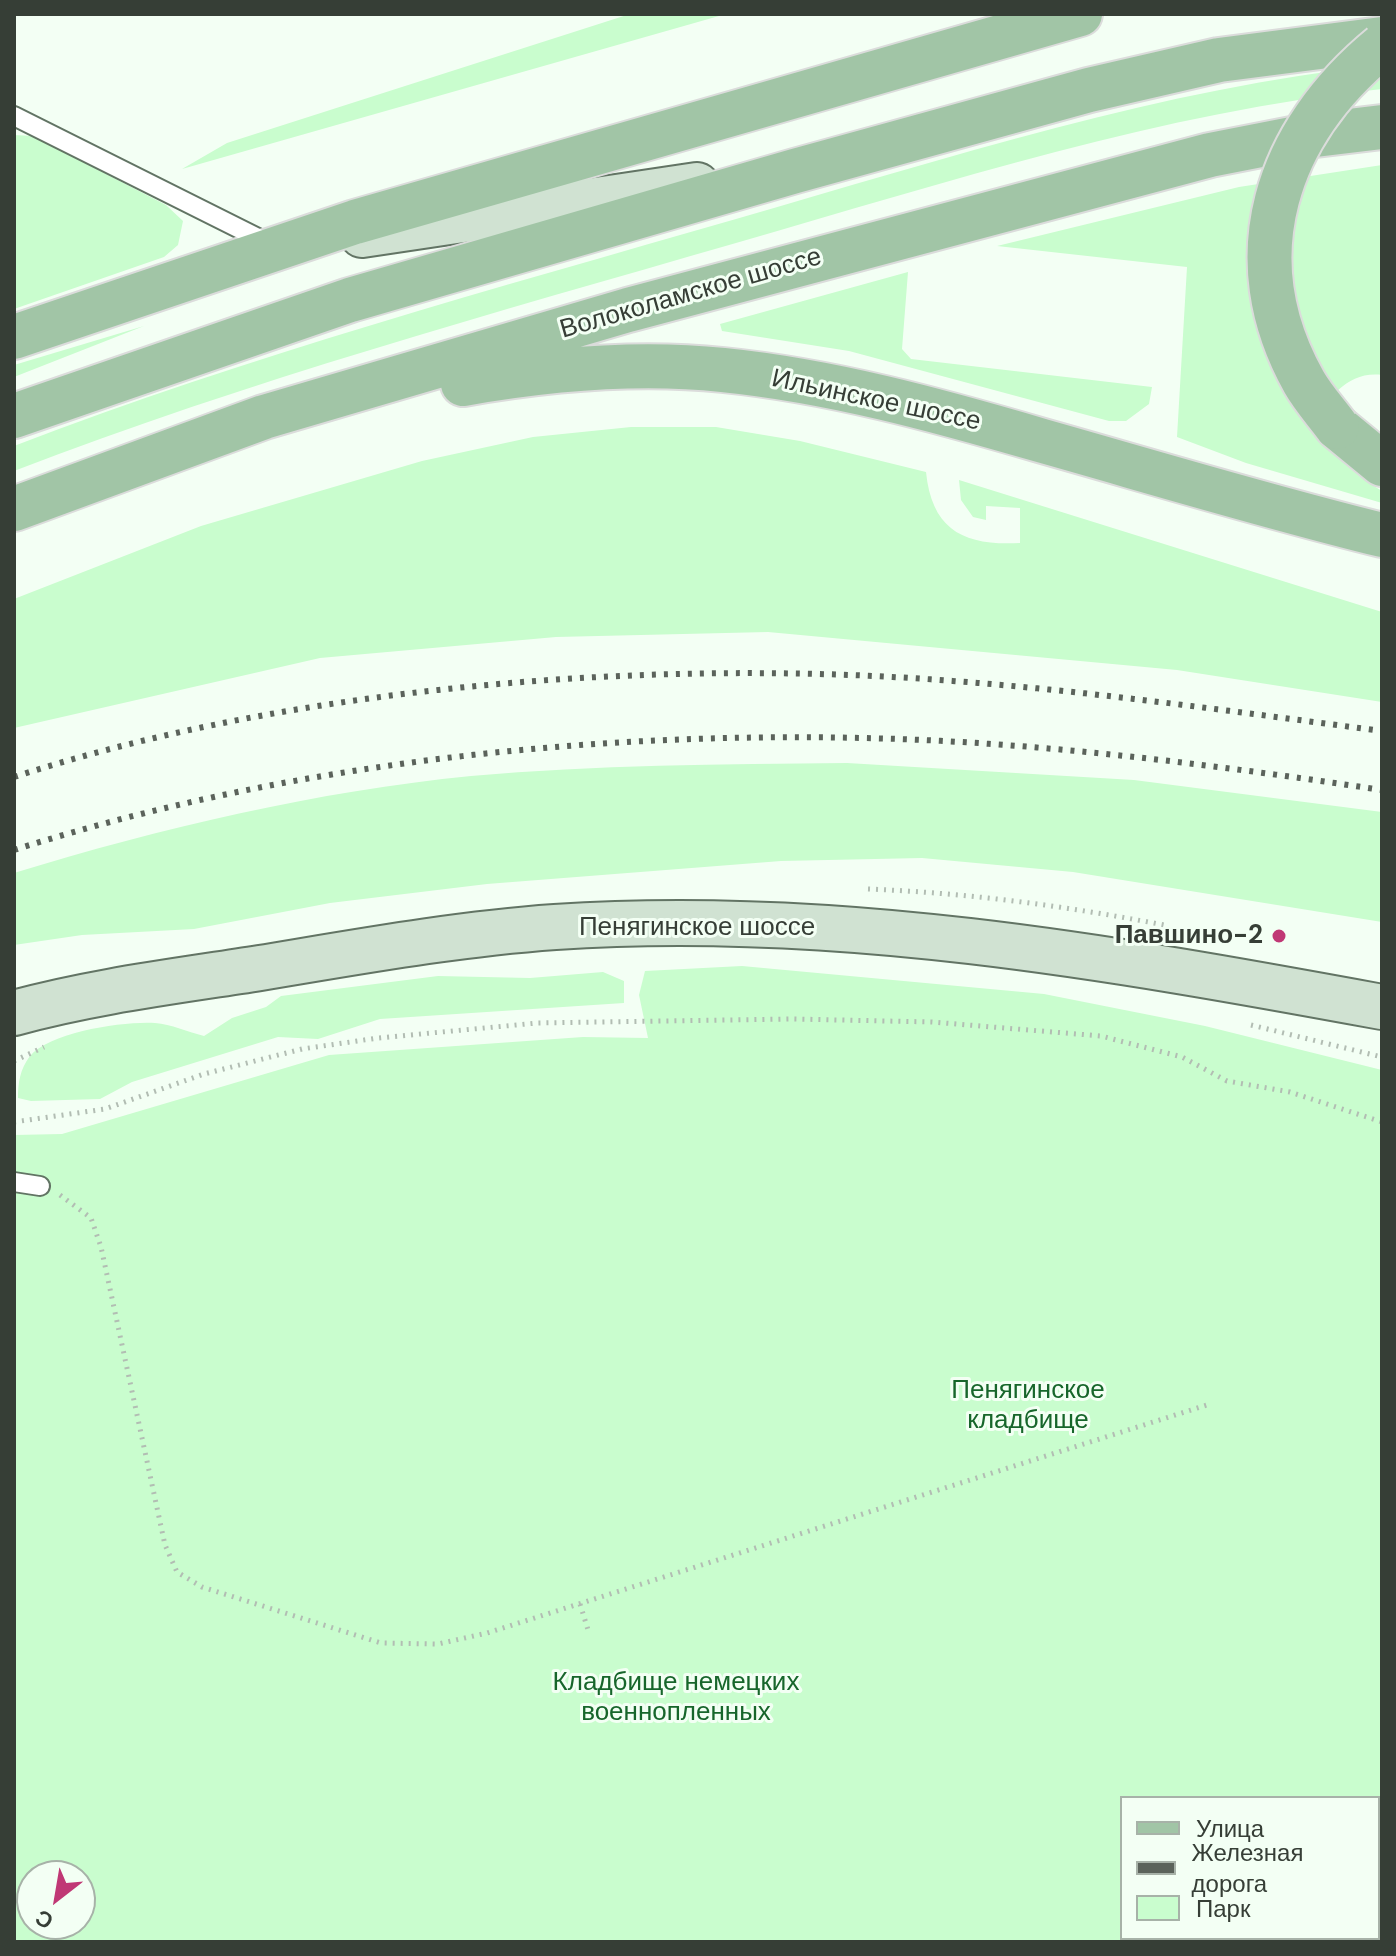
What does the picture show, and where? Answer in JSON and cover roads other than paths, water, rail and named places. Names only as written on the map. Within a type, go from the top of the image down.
[{"type":"main road","points":[[14,337],[277,247],[1061,17]]},
{"type":"main road","points":[[14,416],[350,300],[795,171],[1089,90],[1204,64],[1382,39]]},
{"type":"main road","points":[[1382,46],[1351,71],[1316,114],[1288,161],[1275,202],[1269,249],[1273,300],[1284,340],[1305,384],[1337,427],[1382,464]]},
{"type":"main road","name":"Волоколамское шоссе","points":[[14,509],[264,417],[628,310],[1071,190],[1279,141],[1382,127]]},
{"type":"main road","points":[[277,247],[795,171]]},
{"type":"main road","name":"Ильинское шоссе","points":[[264,417],[518,374],[623,366],[721,370],[821,383],[930,409],[1311,518],[1382,535]]},
{"type":"main road","points":[[1311,518],[1382,544]]},
{"type":"main road","name":"Пенягинское шоссе","points":[[14,1013],[117,991],[406,945],[555,927],[696,923],[909,933],[1087,957],[1382,1007]]},
{"type":"lane","points":[[14,116],[277,247]]},
{"type":"lane","points":[[14,1182],[40,1186]]},
{"type":"railway","points":[[14,777],[112,748],[320,706],[428,691],[643,675],[851,675],[984,683],[1382,731]]},
{"type":"railway","points":[[14,850],[120,819],[340,773],[452,757],[564,746],[676,740],[788,737],[1020,746],[1202,765],[1382,790]]},
{"type":"place","name":"Павшино-2","points":[[1279,936]]},
{"type":"park label","name":"Пенягинское кладбище","points":[[1028,1406]]},
{"type":"park label","name":"Кладбище немецких военнопленных","points":[[676,1698]]}]
